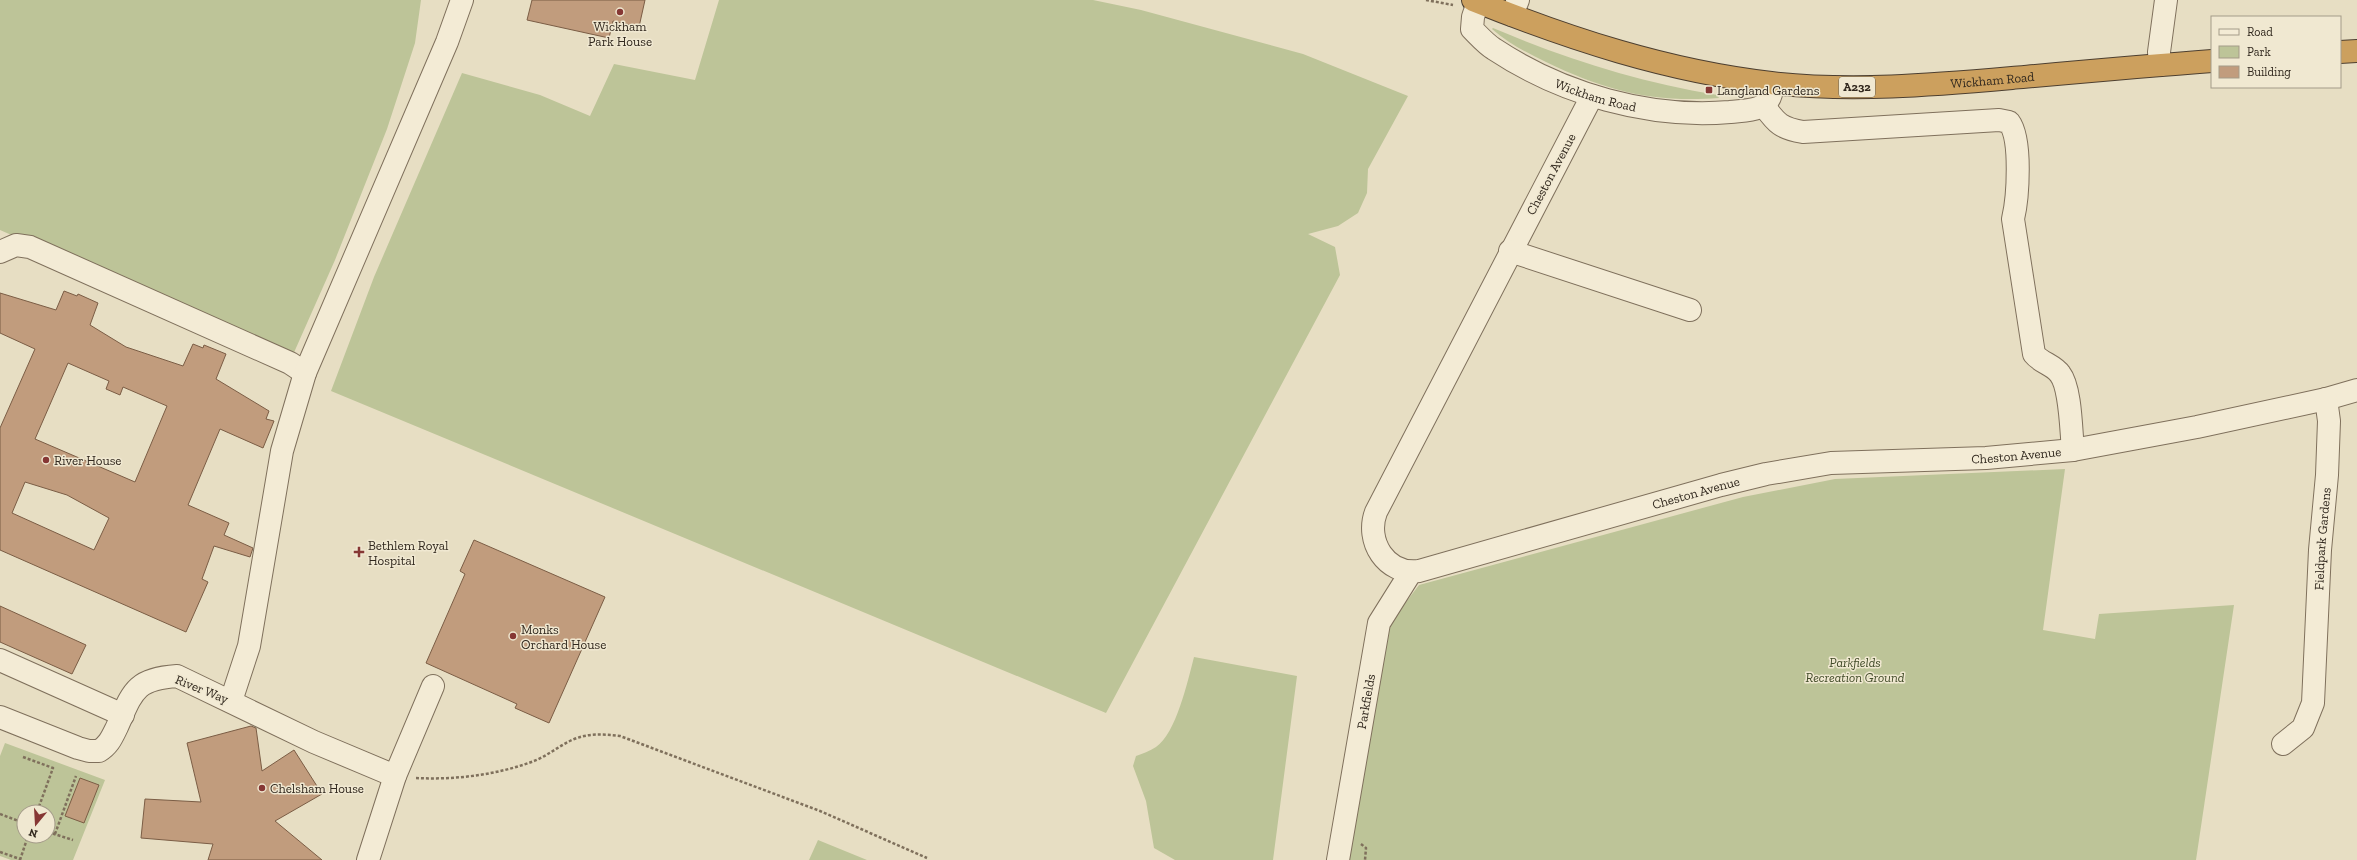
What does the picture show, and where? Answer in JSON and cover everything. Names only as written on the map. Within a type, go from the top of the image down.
[{"type":"highway","name":"Wickham Road","points":[[1476,1],[1515,7],[1636,58],[1700,72],[1773,83],[1844,86],[1909,86],[2211,62]]},
{"type":"highway","points":[[2341,52],[2357,51]]},
{"type":"street","points":[[230,700],[249,646],[282,452],[305,373],[444,49],[462,0]]},
{"type":"street","points":[[2160,65],[2159,52],[2166,0]]},
{"type":"street","name":"Wickham Road","points":[[1476,1],[1472,29],[1493,49],[1529,69],[1592,96],[1642,108],[1680,112],[1719,113],[1755,110],[1764,106]]},
{"type":"street","points":[[1773,83],[1771,96],[1764,106],[1777,123],[1787,129],[1803,132],[2000,120],[2009,122],[2014,137],[2018,168],[2018,199],[2013,219],[2034,354],[2039,360],[2056,370],[2064,381],[2073,450]]},
{"type":"street","name":"Cheston Avenue","points":[[1592,96],[1510,251],[1373,519],[1372,529],[1379,553],[1393,566],[1411,572],[1722,485],[1802,467],[1831,463],[1986,458],[2073,450],[2326,399],[2357,390]]},
{"type":"street","points":[[0,252],[16,245],[30,247],[283,360],[305,373]]},
{"type":"street","points":[[1510,251],[1690,310]]},
{"type":"street","name":"Fieldpark Gardens","points":[[2283,744],[2303,728],[2310,715],[2313,703],[2320,550],[2327,476],[2329,421],[2326,399]]},
{"type":"street","name":"Parkfields","points":[[1338,860],[1378,623],[1411,572]]},
{"type":"street","points":[[0,660],[123,715]]},
{"type":"street","name":"River Way","points":[[0,717],[89,751],[99,751],[107,746],[138,686],[156,677],[177,676],[230,700],[314,742],[395,776]]},
{"type":"street","points":[[368,860],[395,776],[433,686]]},
{"type":"path","points":[[1426,0],[1452,6]]},
{"type":"path","points":[[395,776],[445,780],[501,771],[535,760],[572,739],[596,734],[620,736],[820,810],[927,858]]},
{"type":"path","points":[[22,757],[53,768],[40,804]]},
{"type":"path","points":[[56,831],[76,776]]},
{"type":"path","points":[[0,814],[16,820]]},
{"type":"path","points":[[56,834],[73,840]]},
{"type":"path","points":[[0,852],[20,859],[25,844]]},
{"type":"green space","points":[[0,0],[421,0],[415,43],[387,129],[335,260],[292,357],[0,230]]},
{"type":"green space","points":[[719,0],[1093,0],[1141,10],[1303,54],[1408,96],[1368,169],[1367,193],[1358,213],[1338,226],[1308,234],[1335,247],[1340,275],[1106,713],[331,391],[374,277],[462,73],[540,95],[590,116],[614,64],[695,80]]},
{"type":"green space","points":[[1493,28],[1548,50],[1603,68],[1688,90],[1717,95],[1719,98],[1673,99],[1630,93],[1589,81],[1532,55],[1505,39],[1492,29]]},
{"type":"green space","name":"Parkfields Recreation Ground","points":[[2065,469],[2043,630],[2095,639],[2099,614],[2234,605],[2196,860],[1348,860],[1387,627],[1419,585],[1743,497],[1835,479]]},
{"type":"green space","points":[[1194,657],[1297,676],[1273,860],[1175,860],[1154,848],[1146,801],[1133,766],[1136,756],[1156,747],[1170,731],[1180,706]]},
{"type":"green space","points":[[5,743],[105,780],[73,860],[11,860],[0,856],[0,756]]},
{"type":"green space","points":[[818,840],[867,860],[809,860]]},
{"type":"building","points":[[532,0],[645,0],[639,27],[613,21],[609,38],[527,20]]},
{"type":"building","name":"River House","points":[[64,291],[77,296],[78,294],[98,303],[90,325],[126,347],[183,366],[193,344],[203,348],[204,345],[226,354],[216,379],[269,411],[266,419],[274,421],[263,448],[220,429],[188,505],[229,523],[224,535],[253,548],[250,557],[214,546],[202,579],[208,582],[186,632],[0,550],[0,428],[35,349],[0,333],[0,293],[56,310]],"holes":[[[68,363],[109,381],[106,389],[120,395],[123,387],[167,406],[135,482],[35,439]],[[25,482],[67,495],[109,518],[94,550],[12,513]]]},
{"type":"building","name":"Monks Orchard House","points":[[474,540],[605,597],[549,723],[515,708],[517,704],[426,663],[465,574],[460,571]]},
{"type":"building","points":[[0,606],[86,645],[72,674],[0,642]]},
{"type":"building","name":"Chelsham House","points":[[251,726],[256,728],[262,771],[294,750],[322,794],[275,821],[322,860],[208,860],[213,844],[141,838],[145,799],[201,802],[187,743]]},
{"type":"building","points":[[80,778],[99,785],[84,823],[65,816]]},
{"type":"place","name":"Wickham Park House","points":[[620,12]]},
{"type":"place","name":"Langland Gardens","points":[[1709,90]]},
{"type":"place","name":"River House","points":[[46,460]]},
{"type":"place","name":"Bethlem Royal Hospital","points":[[359,552]]},
{"type":"place","name":"Monks Orchard House","points":[[513,636]]},
{"type":"place","name":"Chelsham House","points":[[262,788]]}]
